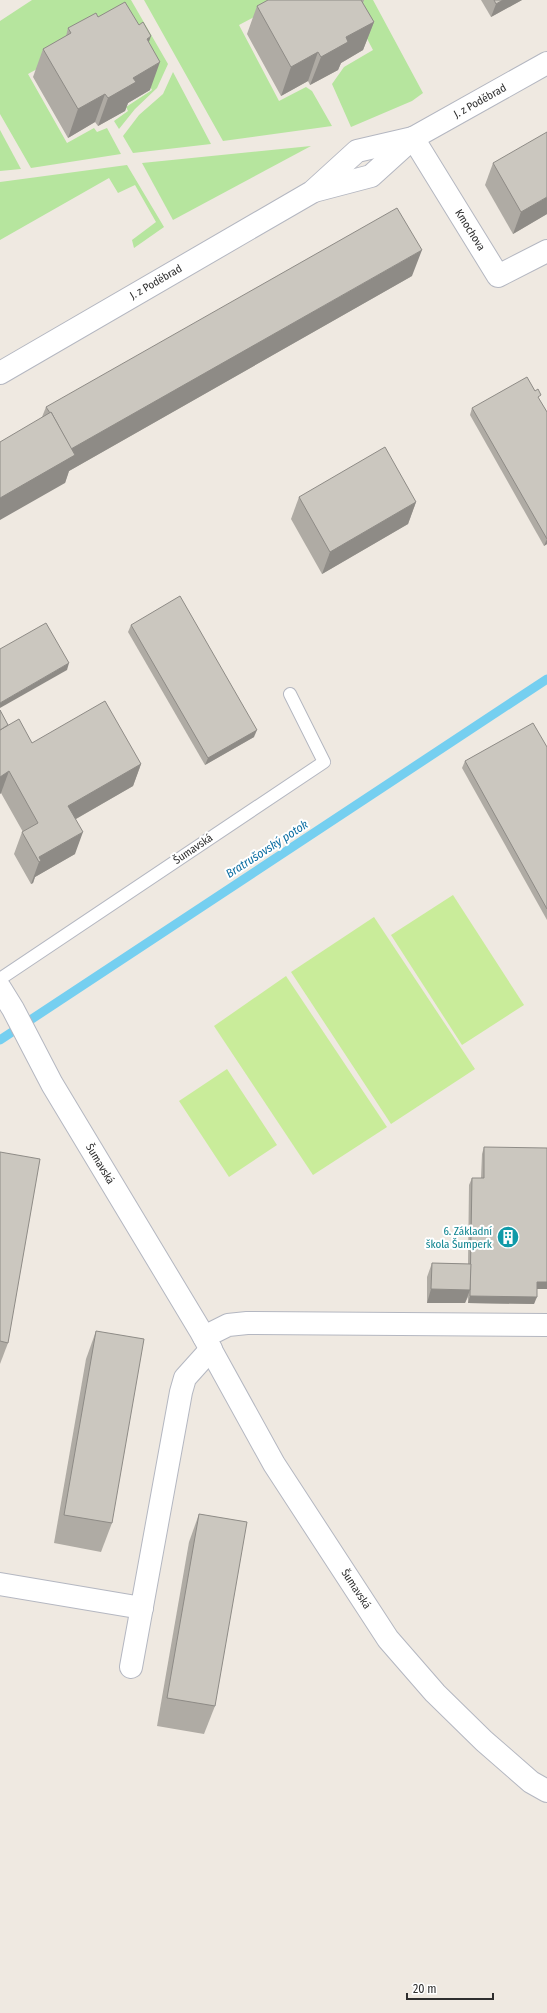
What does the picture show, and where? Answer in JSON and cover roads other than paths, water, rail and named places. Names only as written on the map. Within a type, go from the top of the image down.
[{"type":"street","name":"J. z Poděbrad","points":[[0,373],[312,192],[371,176],[413,138],[547,63]]},
{"type":"street","name":"Kmochova","points":[[413,138],[498,276],[547,251]]},
{"type":"street","name":"Šumavská","points":[[0,988],[13,1009],[52,1084],[208,1343],[274,1464],[388,1639],[435,1693],[484,1741],[532,1782],[547,1791]]},
{"type":"street","points":[[131,1667],[181,1392],[185,1378],[208,1343],[228,1325],[247,1323],[547,1325]]},
{"type":"street","points":[[0,1584],[142,1608]]},
{"type":"lane","name":"Šumavská","points":[[0,979],[324,762],[290,694]]},
{"type":"waterway","name":"Bratrušovský potok","points":[[0,1040],[547,679]]},
{"type":"place","name":"6. Základní škola Šumperk","points":[[508,1237]]}]
